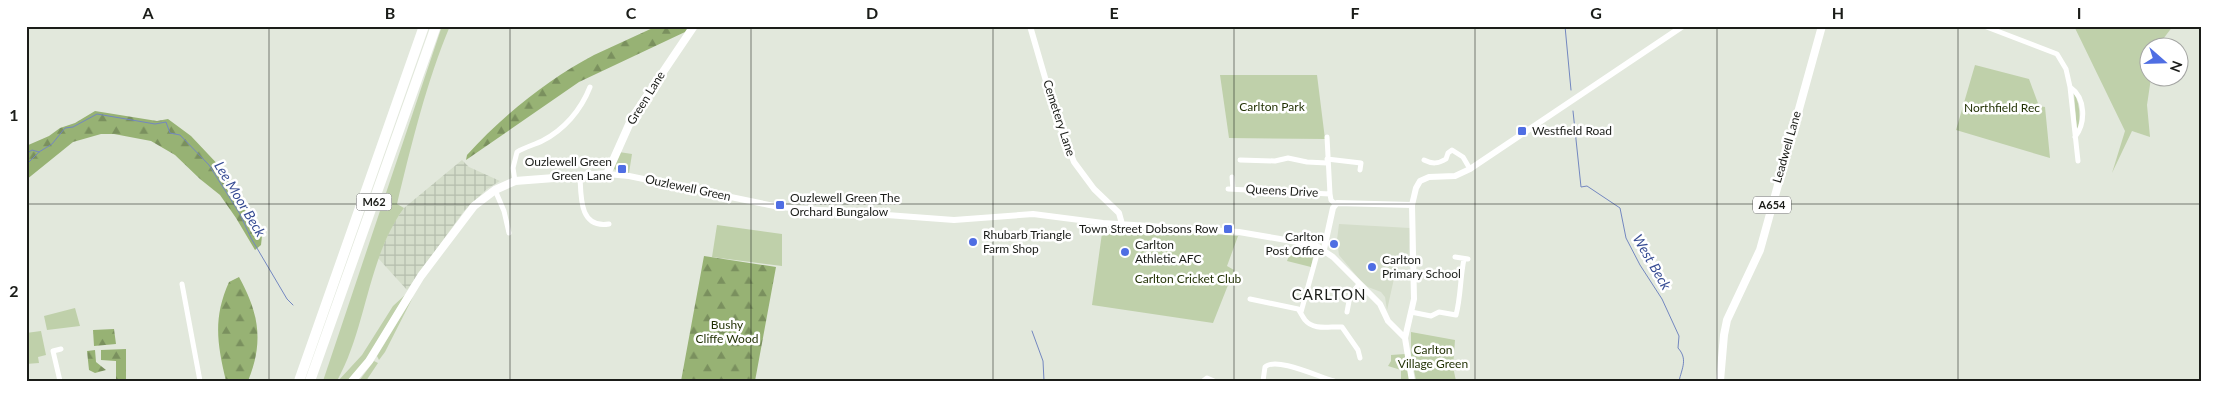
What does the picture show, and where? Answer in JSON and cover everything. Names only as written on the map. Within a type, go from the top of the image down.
[{"type":"highway","name":"M62","points":[[299,380],[424,26]]},
{"type":"highway","name":"M62","points":[[311,379],[436,26]]},
{"type":"main road","name":"Green Lane","points":[[607,174],[632,118],[694,26]]},
{"type":"main road","name":"Leadwell Lane","points":[[1720,381],[1727,320],[1762,244],[1776,185],[1822,26]]},
{"type":"main road","name":"Ouzlewell Green","points":[[352,381],[369,361],[405,301],[474,206],[495,190],[515,181],[607,174]]},
{"type":"street","name":"Cemetery Lane","points":[[1030,26],[1057,119],[1074,162],[1090,184],[1119,213],[1122,224]]},
{"type":"street","points":[[1412,381],[1405,338],[1414,291],[1412,205],[1416,188],[1420,182],[1429,177],[1455,176],[1470,169],[1683,26]]},
{"type":"street","points":[[1984,26],[2057,54],[2066,69],[2070,87],[2078,161]]},
{"type":"street","points":[[515,181],[512,168],[517,152],[556,132],[576,113],[585,93],[590,87]]},
{"type":"street","points":[[2070,87],[2076,91],[2083,111],[2076,138]]},
{"type":"street","points":[[1327,137],[1330,194],[1331,200],[1335,204],[1412,205]]},
{"type":"street","points":[[1424,160],[1430,163],[1440,163],[1446,160],[1448,153],[1452,150],[1463,157],[1470,169]]},
{"type":"street","points":[[1250,152],[1250,160]]},
{"type":"street","points":[[1240,160],[1275,161],[1288,158],[1307,162],[1361,163],[1360,170]]},
{"type":"street","name":"Ouzlewell Green","points":[[607,174],[629,176],[779,207],[954,220],[1032,214],[1122,224],[1239,232],[1322,248]]},
{"type":"street","points":[[580,176],[582,200],[588,219],[600,226],[608,224]]},
{"type":"street","name":"Queens Drive","points":[[1232,177],[1231,189],[1330,194]]},
{"type":"street","points":[[495,190],[504,211],[509,233]]},
{"type":"street","points":[[1301,312],[1335,204]]},
{"type":"street","points":[[1322,248],[1380,304],[1388,321],[1405,338]]},
{"type":"street","points":[[1411,312],[1431,316],[1439,312],[1456,314],[1461,296],[1460,277],[1466,259],[1455,257]]},
{"type":"street","points":[[182,284],[200,381]]},
{"type":"street","points":[[1347,312],[1350,296],[1359,284]]},
{"type":"street","points":[[1250,299],[1294,308],[1301,312],[1305,320],[1314,326],[1326,328],[1343,325],[1360,349],[1360,358]]},
{"type":"street","points":[[60,381],[53,351],[62,349]]},
{"type":"street","points":[[1264,381],[1265,367],[1272,364],[1305,370],[1334,381]]},
{"type":"street","points":[[1312,381],[1315,374]]},
{"type":"street","points":[[1203,381],[1207,378],[1214,381]]},
{"type":"shaded area","points":[[462,160],[469,167],[500,181],[487,189],[464,211],[407,290],[378,258],[392,225],[404,208]]},
{"type":"shaded area","name":"Carlton Primary School","points":[[1339,224],[1410,228],[1408,267],[1397,265],[1387,310],[1385,297],[1381,292],[1368,287],[1360,280],[1339,255],[1337,240]]},
{"type":"green space","points":[[442,26],[450,26],[427,91],[408,159],[397,204],[404,208],[382,249],[347,360],[337,381],[323,381]]},
{"type":"green space","points":[[657,26],[689,26],[685,32],[579,82],[466,160],[467,155],[495,126],[542,87],[594,55]]},
{"type":"green space","points":[[2074,26],[2173,26],[2164,38],[2140,38],[2140,88],[2150,88],[2147,105],[2150,137],[2132,131],[2112,173],[2125,131]]},
{"type":"green space","name":"Northfield Rec","points":[[1975,65],[2029,79],[2039,106],[2045,107],[2050,158],[1956,130]]},
{"type":"green space","name":"Carlton Park","points":[[1220,75],[1317,75],[1325,139],[1229,138]]},
{"type":"green space","points":[[2074,93],[2079,111],[2077,131]]},
{"type":"green space","points":[[95,111],[157,121],[168,119],[191,136],[224,171],[262,236],[261,245],[255,250],[220,195],[175,155],[151,141],[114,134],[101,134],[73,142],[26,180],[26,146],[49,136],[60,128],[75,123]]},
{"type":"green space","points":[[619,152],[632,154],[629,173],[613,169]]},
{"type":"green space","points":[[717,225],[782,234],[782,266],[712,257]]},
{"type":"green space","name":"Carlton Cricket Club","points":[[1103,226],[1238,236],[1227,266],[1234,270],[1213,323],[1092,305]]},
{"type":"green space","points":[[1293,246],[1312,250],[1314,253],[1311,267],[1287,261]]},
{"type":"green space","name":"Bushy Cliffe Wood","points":[[704,256],[776,267],[755,381],[681,381]]},
{"type":"green space","points":[[239,277],[255,315],[257,328],[256,353],[248,381],[226,381],[220,355],[219,319],[229,282]]},
{"type":"green space","points":[[405,295],[366,360],[348,381],[338,381],[362,355],[393,306]]},
{"type":"green space","points":[[413,297],[385,352],[379,360],[377,356]]},
{"type":"green space","points":[[75,308],[80,326],[47,330],[44,316]]},
{"type":"green space","points":[[114,329],[116,344],[94,346],[93,330]]},
{"type":"green space","points":[[41,331],[46,355],[38,357],[39,363],[26,364],[26,333]]},
{"type":"green space","name":"Carlton Village Green","points":[[1411,332],[1455,340],[1453,367],[1456,381],[1416,380],[1411,356]]},
{"type":"green space","points":[[126,349],[126,381],[116,381],[116,361],[101,360],[101,350]]},
{"type":"green space","points":[[95,350],[96,362],[106,370],[95,373],[89,370],[87,351]]},
{"type":"green space","points":[[1405,354],[1410,381],[1401,381],[1401,370],[1388,366],[1391,361],[1391,355]]},
{"type":"green space","points":[[374,361],[378,363],[366,381],[359,381]]},
{"type":"waterway","name":"West Beck","points":[[1565,26],[1571,90]]},
{"type":"waterway","name":"West Beck","points":[[1573,111],[1581,187],[1587,186],[1620,208],[1626,238],[1640,265],[1662,299],[1679,336],[1678,348],[1684,360],[1679,381]]},
{"type":"waterway","name":"Lee Moor Beck","points":[[26,165],[39,152],[52,144],[65,128],[73,127],[97,114],[155,124],[166,122],[170,133],[180,135],[209,165],[240,214],[251,238],[287,299],[293,305]]},
{"type":"waterway","points":[[26,154],[32,150],[39,152]]},
{"type":"waterway","points":[[1032,331],[1043,361],[1044,381]]},
{"type":"place","name":"Westfield Road","points":[[1522,131]]},
{"type":"place","name":"Ouzlewell Green Green Lane","points":[[622,169]]},
{"type":"place","name":"Ouzlewell Green The Orchard Bungalow","points":[[780,205]]},
{"type":"place","name":"Town Street Dobsons Row","points":[[1228,229]]},
{"type":"place","name":"Rhubarb Triangle Farm Shop","points":[[973,242]]},
{"type":"place","name":"Carlton Post Office","points":[[1334,244]]},
{"type":"place","name":"Carlton Athletic AFC","points":[[1125,252]]},
{"type":"place","name":"Carlton Primary School","points":[[1372,267]]},
{"type":"district","name":"CARLTON","points":[[1329,295]]}]
